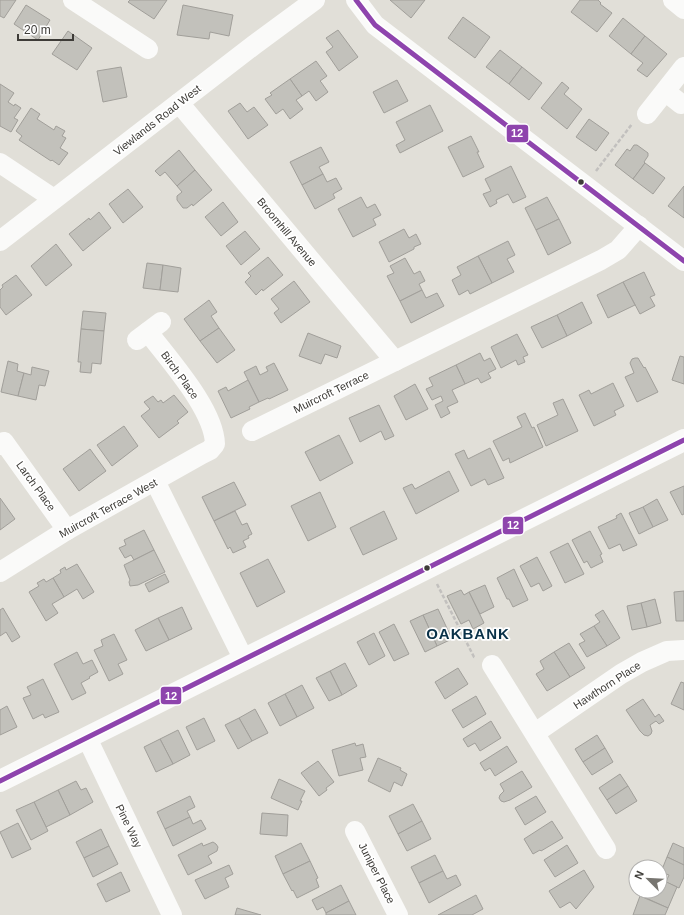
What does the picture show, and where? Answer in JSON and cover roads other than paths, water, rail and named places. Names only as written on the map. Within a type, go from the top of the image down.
[{"type":"street","points":[[73,0],[148,49]]},
{"type":"street","name":"Viewlands Road West","points":[[0,241],[315,0]]},
{"type":"street","points":[[356,0],[375,24],[684,261]]},
{"type":"street","points":[[673,0],[684,9]]},
{"type":"street","points":[[647,114],[666,92],[684,67]]},
{"type":"street","points":[[666,92],[681,104]]},
{"type":"street","name":"Broomhill Avenue","points":[[179,103],[395,361]]},
{"type":"street","points":[[0,163],[54,200]]},
{"type":"street","name":"Muircroft Terrace","points":[[252,431],[601,260],[618,250],[639,226]]},
{"type":"street","name":"Birch Place","points":[[149,331],[194,392],[215,433],[215,444]]},
{"type":"street","name":"Larch Place","points":[[6,440],[68,530]]},
{"type":"street","points":[[0,781],[684,440]]},
{"type":"street","name":"Muircroft Terrace West","points":[[0,572],[68,530],[210,450],[215,444]]},
{"type":"street","points":[[155,482],[244,660]]},
{"type":"street","name":"Hawthorn Place","points":[[534,733],[621,674],[642,662],[666,651],[684,650]]},
{"type":"street","points":[[492,665],[606,849]]},
{"type":"street","name":"Pine Way","points":[[87,738],[172,915]]},
{"type":"street","name":"Juniper Place","points":[[356,831],[398,915]]},
{"type":"district","name":"OAKBANK","points":[[468,634]]}]
